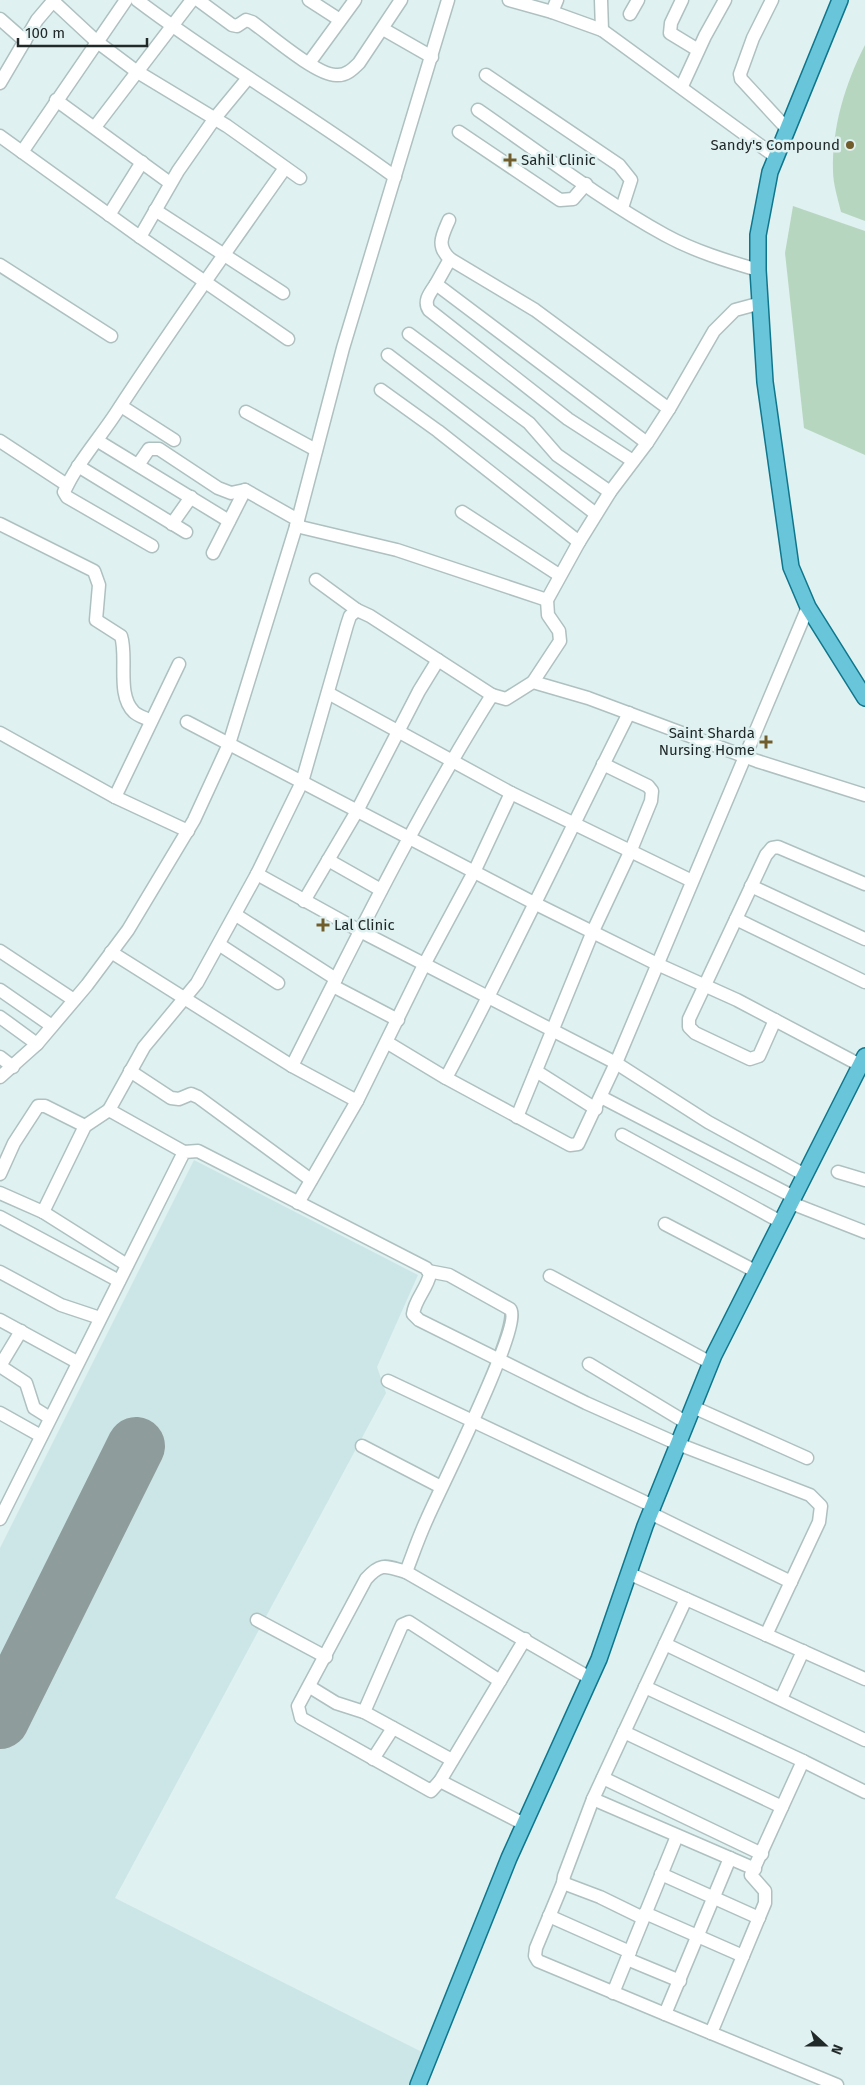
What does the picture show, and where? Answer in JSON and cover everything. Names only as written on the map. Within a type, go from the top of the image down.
[{"type":"main road","points":[[840,0],[770,172],[758,235],[758,270],[765,382],[791,567],[808,607],[865,698]]},
{"type":"main road","points":[[418,2085],[524,1824],[590,1678],[651,1510],[710,1363],[862,1061]]},
{"type":"street","points":[[2,76],[54,0],[96,41],[136,71],[215,118],[300,178]]},
{"type":"street","points":[[22,152],[96,41],[126,0]]},
{"type":"street","points":[[137,0],[170,25],[348,143],[395,177]]},
{"type":"street","points":[[95,127],[170,25],[192,0]]},
{"type":"street","points":[[198,0],[232,25],[237,26],[246,20],[252,22],[309,63],[326,73],[342,75],[359,63],[383,29],[398,1]]},
{"type":"street","points":[[309,0],[340,20]]},
{"type":"street","points":[[309,63],[355,0]]},
{"type":"street","points":[[0,1077],[38,1044],[128,930],[188,831],[229,744],[297,523],[346,339],[448,0]]},
{"type":"street","points":[[509,0],[554,6],[602,30],[682,86],[776,157]]},
{"type":"street","points":[[601,0],[602,30]]},
{"type":"street","points":[[630,14],[638,0]]},
{"type":"street","points":[[682,0],[671,23],[670,33],[698,50]]},
{"type":"street","points":[[682,86],[698,50],[725,0]]},
{"type":"street","points":[[772,0],[753,38],[740,74],[741,79],[788,130]]},
{"type":"street","points":[[0,19],[25,41]]},
{"type":"street","points":[[383,29],[432,57]]},
{"type":"street","points":[[486,75],[619,165],[631,180],[622,208]]},
{"type":"street","points":[[140,238],[170,183],[215,118],[248,78]]},
{"type":"street","points":[[56,100],[170,183]]},
{"type":"street","points":[[478,110],[666,236],[725,260],[758,270]]},
{"type":"street","points":[[459,132],[560,200],[573,199],[586,184]]},
{"type":"street","points":[[0,136],[140,238],[288,339]]},
{"type":"street","points":[[108,215],[142,162]]},
{"type":"street","points":[[152,546],[67,497],[64,492],[78,466],[98,441],[175,323],[225,256],[285,168]]},
{"type":"street","points":[[155,210],[283,293]]},
{"type":"street","points":[[449,220],[440,245],[442,252],[450,259],[535,310],[669,409]]},
{"type":"street","points":[[450,259],[427,299],[426,304],[429,310],[568,419],[633,461]]},
{"type":"street","points":[[0,264],[111,336]]},
{"type":"street","points":[[436,284],[647,443]]},
{"type":"street","points":[[316,580],[358,610],[492,695],[506,699],[532,682],[560,641],[559,632],[548,615],[547,600],[559,575],[610,492],[647,443],[714,331],[724,318],[735,310],[761,303]]},
{"type":"street","points":[[409,334],[530,423],[558,455],[610,492]]},
{"type":"street","points":[[388,355],[596,514]]},
{"type":"street","points":[[381,390],[438,431],[579,542]]},
{"type":"street","points":[[121,406],[174,440]]},
{"type":"street","points":[[246,412],[316,450]]},
{"type":"street","points":[[0,441],[67,484]]},
{"type":"street","points":[[98,441],[229,521]]},
{"type":"street","points":[[138,465],[149,448],[159,449],[218,488],[232,492],[245,490],[297,523],[397,550],[547,600]]},
{"type":"street","points":[[78,466],[186,532]]},
{"type":"street","points":[[213,554],[245,490]]},
{"type":"street","points":[[172,524],[191,497]]},
{"type":"street","points":[[462,512],[559,575]]},
{"type":"street","points":[[0,524],[94,571],[99,585],[96,620],[121,636],[123,679],[128,701],[134,712],[151,721]]},
{"type":"street","points":[[388,1043],[517,1117],[570,1145],[578,1144],[599,1103],[808,607]]},
{"type":"street","points":[[43,1212],[85,1126],[109,1110],[144,1047],[184,1000],[220,945],[302,782],[347,625],[350,616],[358,610]]},
{"type":"street","points":[[304,901],[357,811],[419,691],[438,660]]},
{"type":"street","points":[[115,797],[179,664]]},
{"type":"street","points":[[532,682],[629,712],[745,756],[865,795]]},
{"type":"street","points":[[328,693],[572,825],[631,850],[692,881]]},
{"type":"street","points":[[292,1066],[409,838],[451,761],[492,695]]},
{"type":"street","points":[[446,1078],[487,995],[536,904],[572,825],[629,712]]},
{"type":"street","points":[[188,722],[409,838],[475,870],[536,904],[657,964],[706,985],[862,1061]]},
{"type":"street","points":[[0,733],[115,797],[188,831]]},
{"type":"street","points":[[517,1117],[593,931],[631,850],[651,801],[652,792],[643,783],[603,764]]},
{"type":"street","points":[[298,1203],[388,1043],[425,963],[475,870],[511,793]]},
{"type":"street","points":[[775,1020],[759,1056],[750,1060],[695,1033],[689,1027],[689,1019],[766,855],[772,848],[778,847],[865,884]]},
{"type":"street","points":[[328,860],[381,890]]},
{"type":"street","points":[[256,874],[360,931],[554,1029],[616,1063],[708,1122],[805,1174]]},
{"type":"street","points":[[751,886],[865,939]]},
{"type":"street","points":[[236,914],[334,982],[398,1020]]},
{"type":"street","points":[[736,919],[865,982]]},
{"type":"street","points":[[220,945],[278,983]]},
{"type":"street","points":[[0,951],[74,1000]]},
{"type":"street","points":[[111,952],[184,1000],[292,1066],[357,1101]]},
{"type":"street","points":[[0,990],[52,1026]]},
{"type":"street","points":[[0,1017],[38,1044]]},
{"type":"street","points":[[0,1057],[13,1067]]},
{"type":"street","points":[[130,1071],[171,1098],[179,1100],[192,1094],[198,1097],[311,1180]]},
{"type":"street","points":[[536,1071],[792,1200],[865,1232]]},
{"type":"street","points":[[0,1174],[14,1143],[38,1106],[45,1106],[85,1126]]},
{"type":"street","points":[[109,1110],[184,1152],[198,1150],[428,1271],[449,1276],[513,1312],[510,1330],[499,1361],[441,1487],[406,1572]]},
{"type":"street","points":[[622,1135],[781,1222]]},
{"type":"street","points":[[0,1519],[77,1362],[184,1152]]},
{"type":"street","points":[[838,1172],[865,1180]]},
{"type":"street","points":[[0,1193],[43,1212],[127,1265]]},
{"type":"street","points":[[0,1218],[119,1281]]},
{"type":"street","points":[[665,1224],[756,1272]]},
{"type":"street","points":[[428,1271],[430,1274],[428,1282],[415,1305],[413,1314],[419,1320],[586,1403],[678,1444],[810,1495],[821,1506],[819,1522],[766,1635]]},
{"type":"street","points":[[1,1274],[61,1305],[100,1318]]},
{"type":"street","points":[[550,1276],[710,1363]]},
{"type":"street","points":[[0,1320],[77,1362]]},
{"type":"street","points":[[21,1331],[0,1366],[26,1383],[34,1408],[50,1418]]},
{"type":"street","points":[[589,1364],[687,1423]]},
{"type":"street","points":[[388,1381],[473,1421],[791,1582]]},
{"type":"street","points":[[693,1407],[807,1458]]},
{"type":"street","points":[[0,1413],[41,1436]]},
{"type":"street","points":[[362,1446],[441,1487]]},
{"type":"street","points":[[525,1639],[440,1781],[430,1791],[301,1718],[298,1706],[310,1687],[366,1579],[376,1568],[386,1566],[406,1572],[525,1639],[590,1678]]},
{"type":"street","points":[[628,1572],[865,1679]]},
{"type":"street","points":[[686,1599],[593,1799],[564,1876],[564,1883],[536,1948],[535,1956],[538,1962],[837,2085]]},
{"type":"street","points":[[257,1620],[326,1657]]},
{"type":"street","points":[[364,1712],[402,1625],[409,1622],[416,1624],[500,1681]]},
{"type":"street","points":[[665,1644],[865,1740]]},
{"type":"street","points":[[782,1699],[803,1651]]},
{"type":"street","points":[[310,1687],[336,1703],[364,1712],[452,1760]]},
{"type":"street","points":[[645,1688],[803,1761],[865,1792]]},
{"type":"street","points":[[373,1760],[392,1728]]},
{"type":"street","points":[[624,1732],[782,1806]]},
{"type":"street","points":[[711,2033],[765,1903],[765,1891],[752,1875],[803,1761]]},
{"type":"street","points":[[603,1778],[762,1854]]},
{"type":"street","points":[[440,1781],[524,1824]]},
{"type":"street","points":[[593,1799],[755,1869]]},
{"type":"street","points":[[613,1993],[677,1836]]},
{"type":"street","points":[[665,2014],[730,1858]]},
{"type":"street","points":[[661,1874],[759,1918]]},
{"type":"street","points":[[564,1883],[698,1935],[743,1956]]},
{"type":"street","points":[[550,1916],[680,1981]]},
{"type":"shaded area","points":[[194,1160],[418,1275],[377,1367],[386,1393],[115,1898],[422,2052],[409,2085],[0,2085],[0,1548]]},
{"type":"green space","name":"Sandy's Compound","points":[[865,45],[865,221],[841,212],[835,186],[833,155],[841,106],[851,75]]},
{"type":"green space","points":[[793,206],[865,231],[865,455],[804,428],[785,253]]},
{"type":"runway","points":[[0,1720],[136,1446]]},
{"type":"place","name":"Sandy's Compound","points":[[850,145]]},
{"type":"place","name":"Sahil Clinic","points":[[510,160]]},
{"type":"place","name":"Saint Sharda Nursing Home","points":[[766,742]]},
{"type":"place","name":"Lal Clinic","points":[[323,925]]}]
